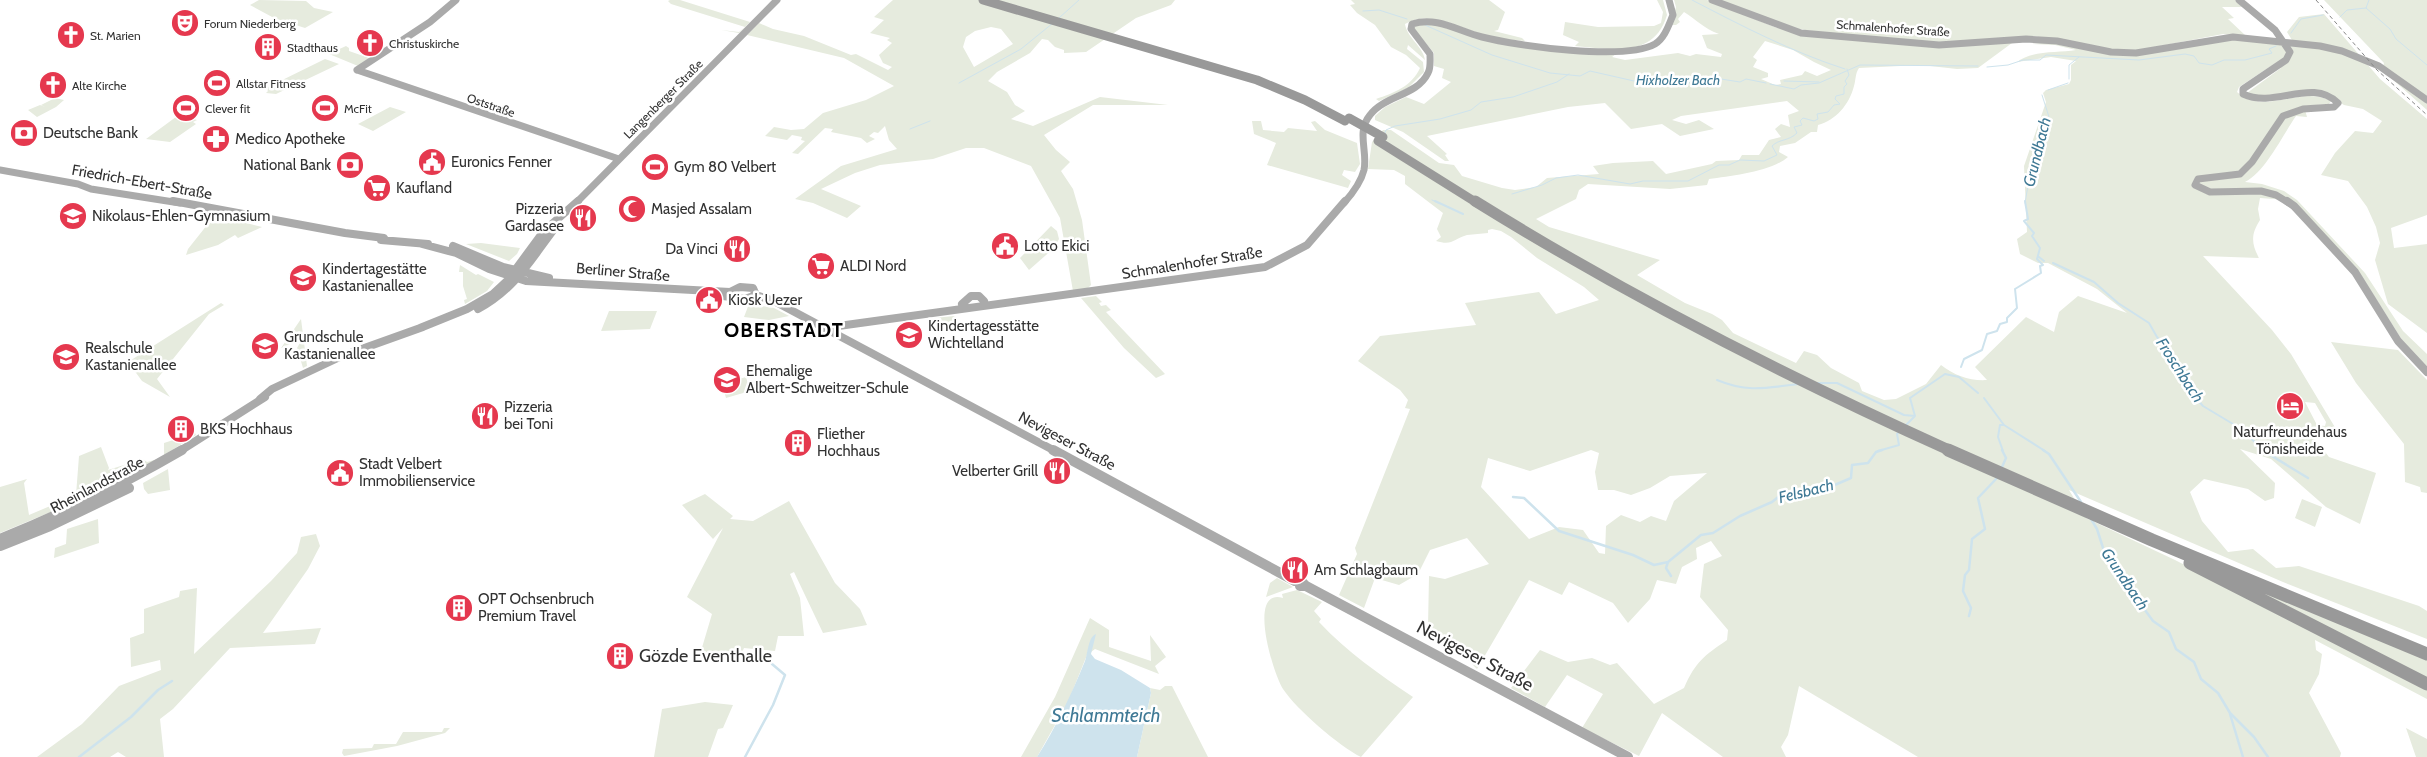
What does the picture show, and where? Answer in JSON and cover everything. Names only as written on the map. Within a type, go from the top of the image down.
[{"type":"highway","points":[[983,0],[1009,5],[1257,80],[1305,100],[1347,119],[1554,250],[1703,329],[1890,423],[2092,513],[2108,524],[2427,646]]},
{"type":"highway","points":[[997,0],[1009,5]]},
{"type":"highway","points":[[1703,329],[2205,562],[2427,654]]},
{"type":"highway","points":[[2205,562],[2427,684]]},
{"type":"main road","name":"Oststraße","points":[[456,0],[430,22],[357,70],[620,159]]},
{"type":"main road","name":"Langenberger Straße","points":[[567,210],[777,0]]},
{"type":"main road","name":"Schmalenhofer Straße","points":[[982,303],[1005,304],[1265,266],[1284,259],[1307,245],[1354,191],[1364,170],[1362,128],[1370,114],[1382,104],[1418,86],[1429,72],[1430,54],[1411,29],[1411,25],[1414,22],[1429,21],[1481,37],[1512,42],[1596,51],[1631,51],[1649,47],[1660,40],[1672,15],[1669,0]]},
{"type":"main road","name":"Schmalenhofer Straße","points":[[1712,0],[1778,26],[1805,33],[1939,46],[2026,39],[2128,53],[2222,38],[2247,38],[2320,46],[2367,60],[2387,70],[2427,100]]},
{"type":"main road","points":[[2239,0],[2284,42],[2290,52],[2286,60],[2244,89],[2243,94],[2251,99],[2263,101],[2317,92],[2330,96],[2338,104],[2297,110],[2282,116],[2246,170],[2236,175],[2200,178],[2194,183],[2199,188],[2210,192],[2261,191],[2276,195],[2294,206],[2355,272],[2398,341],[2427,372]]},
{"type":"main road","name":"Friedrich-Ebert-Straße","points":[[0,170],[76,184],[91,189],[165,200],[367,237],[369,239],[422,244],[458,253],[482,266],[518,275]]},
{"type":"main road","name":"Rheinlandstraße","points":[[3,543],[126,483],[193,444],[281,386],[342,356],[420,328],[464,315],[502,296],[567,210]]},
{"type":"main road","name":"Berliner Straße","points":[[518,275],[542,282],[557,281],[731,295],[779,304]]},
{"type":"main road","points":[[731,295],[743,287],[753,288],[756,294],[779,304]]},
{"type":"main road","points":[[747,299],[756,294]]},
{"type":"main road","points":[[824,328],[942,312],[982,303],[981,297],[974,295],[966,298],[965,306]]},
{"type":"main road","name":"Nevigeser Straße","points":[[779,304],[1628,757]]},
{"type":"main road","points":[[843,338],[852,325]]},
{"type":"main road","name":"Rheinlandstraße","points":[[3,543],[115,496],[176,458],[193,444]]},
{"type":"shaded area","points":[[259,0],[306,1],[314,8],[333,12],[305,28],[274,18],[250,5]]},
{"type":"shaded area","points":[[680,0],[750,22],[745,27],[671,4],[668,1]]},
{"type":"shaded area","points":[[893,0],[1175,0],[1171,5],[1136,18],[1086,52],[1064,53],[1064,50],[1055,47],[1048,40],[1042,39],[1030,53],[997,72],[988,81],[1007,92],[1015,105],[1025,111],[1011,119],[1033,126],[1100,97],[1168,105],[1093,105],[1044,135],[1056,150],[1070,162],[1061,171],[1073,189],[1082,220],[1091,285],[1087,289],[1073,291],[1060,218],[1031,166],[984,148],[966,148],[933,159],[880,165],[855,173],[821,189],[861,206],[847,218],[813,203],[795,199],[841,166],[897,149],[889,140],[885,126],[878,133],[874,132],[869,136],[875,139],[867,143],[861,138],[831,132],[833,129],[825,128],[798,154],[792,153],[805,141],[801,140],[802,137],[792,135],[787,140],[765,136],[774,127],[791,130],[804,129],[823,113],[866,100],[894,86],[844,58],[747,35],[759,23],[773,29],[804,36],[851,55],[856,54],[888,70],[892,67],[883,63],[879,55],[892,43],[887,40],[890,38],[870,33],[884,20],[874,17]],"holes":[[[991,27],[1001,29],[1013,44],[974,67],[963,47],[966,37],[975,31]]]},
{"type":"shaded area","points":[[1351,0],[1489,0],[1505,12],[1498,30],[1494,31],[1522,38],[1525,41],[1490,36],[1437,19],[1426,18],[1405,24],[1409,34],[1424,55],[1425,60],[1408,45],[1407,49],[1423,62],[1424,72],[1408,88],[1379,101],[1376,99],[1396,91],[1412,80],[1420,68],[1406,55],[1391,47],[1375,25],[1357,13],[1350,5],[1355,4]]},
{"type":"shaded area","points":[[1657,0],[1663,0],[1667,15],[1661,29],[1652,39],[1642,45],[1617,49],[1575,46],[1579,42],[1563,35],[1565,22],[1598,27],[1654,26],[1661,23],[1663,12]]},
{"type":"shaded area","points":[[1674,0],[1707,0],[1777,28],[1940,47],[2033,41],[2012,43],[1978,68],[1957,69],[1921,65],[1859,68],[1852,93],[1841,111],[1825,123],[1818,125],[1817,132],[1811,132],[1795,143],[1780,146],[1779,152],[1788,157],[1780,162],[1761,170],[1709,179],[1707,185],[1670,189],[1588,184],[1579,190],[1576,199],[1536,219],[1549,227],[1660,260],[1637,275],[1685,303],[1722,320],[1733,333],[1796,363],[1804,351],[1817,355],[1831,368],[1859,383],[1862,391],[1884,400],[1896,399],[1926,384],[1941,365],[1963,377],[1987,380],[1975,367],[2026,317],[2054,332],[2059,312],[2078,296],[2127,313],[2097,289],[2048,263],[2038,263],[2020,254],[2017,239],[2027,232],[2024,166],[2046,102],[2043,93],[2046,90],[2069,84],[2071,80],[2071,65],[2076,61],[2051,57],[2017,62],[2030,55],[2076,50],[2055,45],[2032,44],[2052,42],[2036,36],[1947,43],[1818,32],[1793,28],[1719,0],[2235,0],[2242,7],[2222,7],[2234,18],[2228,19],[2246,36],[2223,34],[2118,54],[2232,39],[2295,45],[2287,32],[2299,17],[2324,14],[2380,79],[2427,119],[2427,215],[2391,228],[2394,248],[2427,244],[2427,333],[2388,304],[2375,260],[2380,243],[2376,227],[2367,207],[2348,181],[2321,175],[2335,153],[2355,131],[2373,133],[2382,121],[2363,109],[2344,105],[2327,94],[2257,98],[2247,93],[2281,68],[2271,66],[2239,87],[2237,92],[2248,99],[2259,102],[2308,96],[2320,97],[2331,101],[2329,104],[2304,106],[2307,117],[2296,116],[2267,162],[2253,177],[2245,182],[2262,184],[2284,191],[2297,200],[2365,273],[2403,331],[2427,354],[2427,368],[2402,340],[2359,272],[2289,200],[2260,198],[2258,209],[2260,220],[2253,239],[2259,258],[2203,256],[2272,330],[2291,354],[2339,434],[2312,431],[2310,433],[2329,457],[2376,473],[2360,524],[2326,507],[2271,459],[2240,449],[2275,483],[2274,498],[2265,501],[2248,489],[2204,479],[2190,492],[2202,521],[2228,552],[2253,549],[2276,568],[2299,566],[2419,606],[2427,611],[2427,639],[2283,582],[2069,490],[2086,518],[2175,560],[2427,689],[2427,699],[2315,640],[2316,650],[2322,654],[2319,674],[2309,693],[2341,753],[2340,757],[1918,757],[1799,686],[1788,735],[1781,747],[1786,757],[1723,757],[1662,713],[1639,756],[1582,728],[1603,694],[1567,675],[1545,707],[1511,688],[1540,650],[1568,662],[1592,658],[1610,665],[1617,663],[1654,704],[1684,688],[1701,660],[1727,640],[1728,630],[1700,597],[1704,564],[1722,556],[1711,541],[1696,548],[1697,559],[1682,567],[1676,584],[1657,580],[1650,599],[1628,623],[1613,603],[1569,582],[1562,595],[1529,580],[1477,669],[1465,657],[1433,641],[1437,630],[1428,627],[1429,576],[1445,579],[1489,564],[1467,538],[1430,550],[1418,574],[1399,585],[1375,578],[1364,608],[1339,595],[1357,554],[1355,548],[1410,409],[1405,408],[1408,400],[1400,390],[1358,361],[1380,336],[1476,325],[1465,303],[1539,292],[1556,314],[1599,300],[1584,287],[1537,258],[1501,231],[1492,229],[1488,230],[1488,233],[1467,235],[1446,243],[1436,241],[1441,237],[1437,229],[1443,213],[1405,184],[1405,176],[1394,170],[1368,169],[1372,142],[1383,130],[1391,130],[1439,163],[1454,165],[1462,176],[1515,190],[1536,187],[1547,178],[1599,174],[1593,166],[1613,163],[1653,161],[1666,174],[1712,164],[1716,161],[1739,160],[1742,155],[1759,155],[1769,140],[1781,137],[1775,129],[1781,124],[1790,127],[1788,115],[1799,111],[1787,101],[1681,116],[1672,120],[1686,124],[1699,120],[1714,129],[1680,136],[1662,124],[1631,129],[1605,103],[1568,107],[1427,136],[1447,154],[1445,155],[1449,161],[1445,161],[1403,132],[1375,120],[1375,116],[1385,107],[1406,97],[1424,104],[1451,82],[1442,78],[1444,69],[1434,66],[1434,53],[1414,29],[1415,26],[1425,22],[1473,36],[1616,54],[1612,57],[1625,60],[1678,53],[1690,56],[1696,54],[1721,57],[1722,54],[1707,48],[1702,35],[1719,34],[1704,27],[1684,12],[1678,19],[1680,22],[1676,25],[1671,25],[1676,7]],"holes":[[[1765,41],[1793,50],[1831,70],[1817,76],[1805,71],[1802,75],[1780,80],[1781,84],[1775,85],[1761,79],[1768,77],[1768,73],[1753,67],[1757,60],[1753,57]],[[2305,402],[2315,403],[2326,422],[2325,426],[2317,425]],[[1591,450],[1599,453],[1595,472],[1598,490],[1614,490],[1631,495],[1650,488],[1670,476],[1707,473],[1674,501],[1666,521],[1651,516],[1640,522],[1621,515],[1606,526],[1605,554],[1599,553],[1583,530],[1559,527],[1529,539],[1481,487],[1488,458],[1530,471]]]},
{"type":"shaded area","points":[[2324,0],[2427,0],[2427,110],[2382,70],[2384,63]]},
{"type":"shaded area","points":[[346,46],[349,48],[349,51],[369,58],[358,66],[317,49],[323,47],[335,51]]},
{"type":"shaded area","points":[[325,59],[339,64],[276,94],[266,93],[268,91],[266,88]]},
{"type":"shaded area","points":[[55,98],[64,100],[56,107],[37,117],[28,110],[40,105],[45,107],[41,105]]},
{"type":"shaded area","points":[[390,107],[406,112],[373,131],[358,124]]},
{"type":"shaded area","points":[[180,114],[197,120],[193,122],[196,124],[170,142],[146,139]]},
{"type":"shaded area","points":[[1252,121],[1261,121],[1263,130],[1284,132],[1288,128],[1317,131],[1311,122],[1315,121],[1325,130],[1357,143],[1360,164],[1355,172],[1344,170],[1342,175],[1351,181],[1348,188],[1267,165],[1276,143],[1254,134]]},
{"type":"shaded area","points":[[215,215],[262,227],[238,238],[235,235],[218,245],[186,255],[188,249]]},
{"type":"shaded area","points":[[1051,226],[1057,231],[1059,239],[1054,248],[1029,270],[1020,258]]},
{"type":"shaded area","points":[[481,243],[520,248],[517,254],[509,261],[466,244]]},
{"type":"shaded area","points":[[460,265],[476,275],[478,274],[494,282],[487,291],[465,304],[464,300],[467,299],[463,286],[463,272],[459,272]]},
{"type":"shaded area","points":[[1096,296],[1102,302],[1099,303],[1101,306],[1106,305],[1111,310],[1106,312],[1165,374],[1156,378],[1124,348],[1081,298]]},
{"type":"shaded area","points":[[221,303],[224,305],[209,314],[157,379],[170,397],[142,381],[128,362]]},
{"type":"shaded area","points":[[749,304],[774,308],[789,316],[769,320],[744,317]]},
{"type":"shaded area","points":[[609,311],[657,311],[650,329],[601,331]]},
{"type":"shaded area","points":[[954,316],[956,318],[954,330],[934,328],[934,318]]},
{"type":"shaded area","points":[[301,319],[307,366],[303,368],[297,348],[302,339],[281,348]]},
{"type":"shaded area","points":[[2331,342],[2398,350],[2427,380],[2427,493],[2421,492],[2420,487],[2405,482],[2404,444],[2356,383]]},
{"type":"shaded area","points":[[746,377],[750,391],[726,398],[722,384]]},
{"type":"shaded area","points":[[195,433],[196,435],[164,455],[164,443]]},
{"type":"shaded area","points":[[101,447],[109,468],[108,470],[143,459],[147,462],[158,459],[70,504],[0,533],[0,487],[27,479],[24,483],[29,515],[76,495],[79,456]]},
{"type":"shaded area","points":[[168,469],[170,490],[148,494],[144,489],[143,483]]},
{"type":"shaded area","points":[[705,494],[733,516],[730,519],[753,521],[789,501],[835,583],[860,609],[867,625],[823,633],[794,572],[790,574],[800,598],[804,636],[778,636],[775,651],[744,648],[739,659],[698,661],[712,614],[687,597],[723,528],[713,539],[682,505]]},
{"type":"shaded area","points":[[2302,499],[2322,507],[2315,527],[2295,518]]},
{"type":"shaded area","points":[[98,519],[99,543],[54,558],[55,548],[66,544],[67,529]]},
{"type":"shaded area","points":[[316,534],[320,546],[308,569],[263,633],[321,628],[315,644],[230,648],[173,709],[160,719],[164,757],[126,757],[118,752],[110,757],[37,757],[82,724],[119,686],[161,670],[160,660],[131,667],[130,638],[144,633],[144,609],[179,597],[180,591],[197,588],[194,654],[271,581],[297,553],[301,537]]},
{"type":"shaded area","points":[[2210,569],[2427,659],[2427,680]]},
{"type":"shaded area","points":[[1277,578],[1293,587],[1266,597],[1270,583]]},
{"type":"shaded area","points":[[1297,590],[1322,602],[1314,611],[1321,619],[1319,622],[1341,644],[1413,697],[1361,757],[1330,736],[1289,698],[1274,668],[1269,652],[1264,619],[1266,606],[1272,598],[1283,598],[1282,594]]},
{"type":"shaded area","points":[[1090,618],[1109,630],[1109,647],[1151,661],[1150,635],[1166,657],[1155,666],[1159,674],[1095,649],[1087,655],[1068,702],[1037,757],[1021,757],[1055,697]]},
{"type":"shaded area","points":[[1165,686],[1172,686],[1208,757],[1137,757],[1151,693],[1150,688],[1160,690]]},
{"type":"shaded area","points":[[705,702],[733,705],[723,728],[718,729],[708,757],[654,757],[662,709]]},
{"type":"shaded area","points":[[444,728],[450,728],[445,733],[397,746],[344,756],[342,753],[343,749],[372,748],[374,744],[396,744],[403,732],[442,732]]},
{"type":"shaded area","points":[[2406,728],[2427,739],[2427,757],[2416,757]]},
{"type":"water","name":"Schlammteich","points":[[1096,634],[1091,654],[1095,659],[1121,670],[1150,688],[1151,693],[1137,757],[1037,757],[1063,710],[1085,661],[1091,638]]},
{"type":"waterway","points":[[1059,18],[1079,0]]},
{"type":"waterway","points":[[1692,0],[1786,47],[1845,69]]},
{"type":"waterway","points":[[2366,8],[2369,0]]},
{"type":"waterway","points":[[2340,17],[2347,10],[2366,8]]},
{"type":"waterway","points":[[2366,8],[2390,29],[2396,39],[2427,65]]},
{"type":"waterway","name":"Hixholzer Bach","points":[[1363,11],[1379,10],[1407,19]]},
{"type":"waterway","points":[[2291,33],[2301,19],[2323,15]]},
{"type":"waterway","points":[[959,83],[1021,49],[1053,23]]},
{"type":"waterway","name":"Hixholzer Bach","points":[[1425,25],[1492,55],[1550,73],[1568,75]]},
{"type":"waterway","points":[[1987,67],[2008,65],[2023,60],[2040,60],[2046,55],[2139,60],[2185,54],[2194,56],[2199,63],[2212,65],[2224,60],[2245,60],[2272,53],[2269,49],[2276,46]]},
{"type":"waterway","name":"Grundbach","points":[[2069,79],[2069,65],[2079,57]]},
{"type":"waterway","points":[[1847,70],[1860,65],[1978,66]]},
{"type":"waterway","points":[[1512,194],[1542,185],[1556,178],[1578,175],[1630,184],[1643,181],[1688,181],[1719,165],[1729,165],[1740,160],[1764,161],[1777,155],[1772,146],[1797,133],[1794,127],[1802,125],[1800,121],[1803,118],[1814,121],[1818,119],[1817,114],[1828,112],[1834,105],[1840,104],[1835,99],[1836,96],[1844,94],[1844,87],[1847,84],[1845,81],[1849,75],[1847,70]]},
{"type":"waterway","name":"Hixholzer Bach","points":[[1770,84],[1794,89],[1801,85],[1819,83],[1847,70]]},
{"type":"waterway","name":"Hixholzer Bach","points":[[1568,75],[1580,76],[1590,71],[1634,81],[1649,77],[1662,81],[1681,80],[1689,83],[1721,79],[1740,82],[1746,79],[1766,83]]},
{"type":"waterway","points":[[1384,135],[1386,130],[1395,126],[1440,119],[1471,110],[1481,102],[1513,97],[1557,82],[1568,75]]},
{"type":"waterway","name":"Hixholzer Bach","points":[[1784,81],[1819,82]]},
{"type":"waterway","name":"Grundbach","points":[[2048,90],[2068,83]]},
{"type":"waterway","points":[[273,89],[279,87]]},
{"type":"waterway","name":"Grundbach","points":[[2025,202],[2031,168],[2049,117],[2042,95]]},
{"type":"waterway","points":[[910,129],[930,121]]},
{"type":"waterway","points":[[1432,200],[1438,203]]},
{"type":"waterway","points":[[1435,201],[1463,214]]},
{"type":"waterway","name":"Grundbach","points":[[1961,367],[1964,359],[1982,350],[1987,334],[1997,331],[2000,324],[2007,322],[2007,318],[2017,308],[2015,289],[2041,273],[2040,266],[2043,265],[2037,259],[2040,248],[2032,236],[2034,233],[2024,221],[2028,219],[2025,202]]},
{"type":"waterway","name":"Froschbach","points":[[2039,257],[2044,261]]},
{"type":"waterway","name":"Froschbach","points":[[2053,263],[2094,282],[2118,303],[2149,323],[2157,337],[2170,352],[2196,398],[2203,406],[2238,427],[2265,451]]},
{"type":"waterway","name":"Felsbach","points":[[1915,416],[1910,398],[1945,374],[1959,377],[1978,393]]},
{"type":"waterway","points":[[1717,380],[1738,387],[1748,388],[1798,384]]},
{"type":"waterway","points":[[1818,383],[1837,383],[1904,415],[1915,416]]},
{"type":"waterway","name":"Grundbach","points":[[1984,398],[2004,425]]},
{"type":"waterway","name":"Felsbach","points":[[1905,426],[1915,416]]},
{"type":"waterway","points":[[2003,451],[1998,437],[2000,425],[2004,425]]},
{"type":"waterway","name":"Grundbach","points":[[2004,425],[2045,451]]},
{"type":"waterway","name":"Felsbach","points":[[1878,451],[1899,445],[1897,434],[1900,431]]},
{"type":"waterway","name":"Felsbach","points":[[1668,562],[1701,535],[1713,533],[1740,516],[1772,502],[1782,494],[1797,494],[1830,487],[1851,478],[1852,465],[1868,463],[1876,452],[1882,450]]},
{"type":"waterway","points":[[2002,450],[2006,458],[2002,467]]},
{"type":"waterway","name":"Grundbach","points":[[2043,450],[2049,454],[2081,502]]},
{"type":"waterway","name":"Froschbach","points":[[2262,450],[2308,478]]},
{"type":"waterway","points":[[1969,616],[1971,608],[1963,591],[1965,575],[1969,570],[1972,539],[1985,529],[1978,498],[1997,478]]},
{"type":"waterway","name":"Felsbach","points":[[1513,497],[1524,498],[1559,531],[1633,555],[1654,565],[1668,562]]},
{"type":"waterway","name":"Grundbach","points":[[2091,519],[2097,529],[2104,551],[2115,561],[2119,575],[2129,584],[2131,591],[2153,621],[2169,632],[2176,649],[2194,662],[2201,679],[2218,693],[2230,713],[2254,737],[2268,757]]},
{"type":"waterway","name":"Felsbach","points":[[1668,562],[1666,568],[1671,576]]},
{"type":"waterway","points":[[745,757],[773,705],[785,675],[772,664]]},
{"type":"waterway","points":[[79,757],[131,717],[158,690],[172,681]]},
{"type":"waterway","points":[[2230,714],[2243,757]]},
{"type":"railway","points":[[2316,0],[2377,70],[2427,115]]},
{"type":"place","name":"Forum Niederberg","points":[[185,23]]},
{"type":"place","name":"St. Marien","points":[[71,35]]},
{"type":"place","name":"Christuskirche","points":[[370,43]]},
{"type":"place","name":"Stadthaus","points":[[268,47]]},
{"type":"place","name":"Allstar Fitness","points":[[217,83]]},
{"type":"place","name":"Alte Kirche","points":[[53,85]]},
{"type":"place","name":"Clever fit","points":[[186,108]]},
{"type":"place","name":"McFit","points":[[325,108]]},
{"type":"place","name":"Deutsche Bank","points":[[24,133]]},
{"type":"place","name":"Medico Apotheke","points":[[216,139]]},
{"type":"place","name":"Euronics Fenner","points":[[432,162]]},
{"type":"place","name":"National Bank","points":[[350,165]]},
{"type":"place","name":"Gym 80 Velbert","points":[[655,167]]},
{"type":"place","name":"Kaufland","points":[[377,188]]},
{"type":"place","name":"Masjed Assalam","points":[[632,209]]},
{"type":"place","name":"Nikolaus-Ehlen-Gymnasium","points":[[73,216]]},
{"type":"place","name":"Pizzeria Gardasee","points":[[583,218]]},
{"type":"place","name":"Lotto Ekici","points":[[1005,246]]},
{"type":"place","name":"Da Vinci","points":[[737,249]]},
{"type":"place","name":"ALDI Nord","points":[[821,266]]},
{"type":"place","name":"Kindertagestätte Kastanienallee","points":[[303,278]]},
{"type":"place","name":"Kiosk Uezer","points":[[709,300]]},
{"type":"place","name":"Kindertagesstätte Wichtelland","points":[[909,335]]},
{"type":"place","name":"Grundschule Kastanienallee","points":[[265,346]]},
{"type":"place","name":"Realschule Kastanienallee","points":[[66,357]]},
{"type":"place","name":"Ehemalige Albert-Schweitzer-Schule","points":[[727,380]]},
{"type":"place","name":"Naturfreundehaus Tönisheide","points":[[2290,406]]},
{"type":"place","name":"Pizzeria bei Toni","points":[[485,416]]},
{"type":"place","name":"BKS Hochhaus","points":[[181,429]]},
{"type":"place","name":"Fliether Hochhaus","points":[[798,443]]},
{"type":"place","name":"Velberter Grill","points":[[1057,471]]},
{"type":"place","name":"Stadt Velbert Immobilienservice","points":[[340,473]]},
{"type":"place","name":"Am Schlagbaum","points":[[1295,570]]},
{"type":"place","name":"OPT Ochsenbruch Premium Travel","points":[[459,608]]},
{"type":"place","name":"Gözde Eventhalle","points":[[620,656]]},
{"type":"district","name":"OBERSTADT","points":[[784,330]]}]
